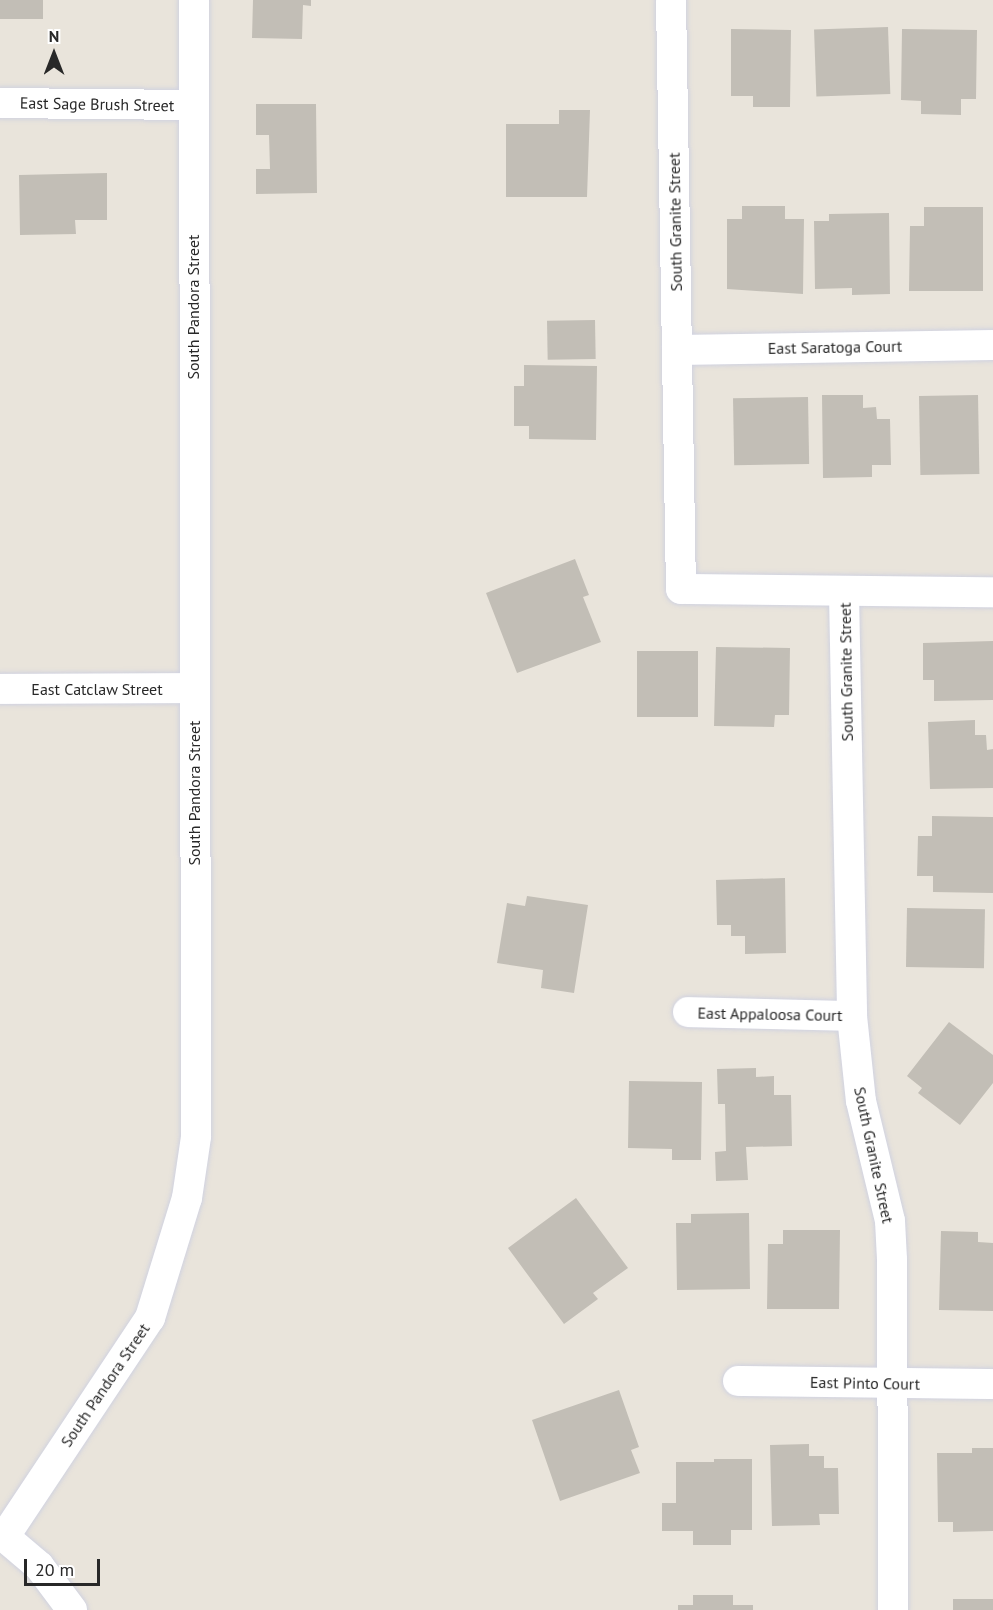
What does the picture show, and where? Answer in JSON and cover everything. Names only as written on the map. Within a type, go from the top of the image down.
[{"type":"street","name":"South Pandora Street","points":[[3,1534],[150,1318],[187,1198],[196,1137],[193,688],[194,0]]},
{"type":"street","name":"South Granite Street","points":[[671,0],[681,589],[844,593],[852,1016],[861,1101],[890,1221],[894,1384],[893,1610]]},
{"type":"street","name":"East Sage Brush Street","points":[[0,103],[193,105]]},
{"type":"street","name":"East Saratoga Court","points":[[677,350],[993,345]]},
{"type":"street","points":[[844,593],[993,592]]},
{"type":"street","name":"East Catclaw Street","points":[[0,689],[193,688]]},
{"type":"street","name":"East Appaloosa Court","points":[[688,1012],[852,1016]]},
{"type":"street","name":"East Pinto Court","points":[[738,1381],[993,1384]]},
{"type":"street","points":[[3,1534],[39,1566],[72,1610]]},
{"type":"building","points":[[0,0],[43,0],[43,19],[0,19]]},
{"type":"building","points":[[253,0],[311,0],[311,6],[303,5],[302,39],[252,38]]},
{"type":"building","points":[[888,27],[890,94],[816,97],[814,30]]},
{"type":"building","points":[[731,29],[791,30],[790,107],[753,107],[753,96],[731,96]]},
{"type":"building","points":[[902,29],[977,30],[976,99],[961,99],[961,115],[921,114],[921,101],[901,100]]},
{"type":"building","points":[[256,104],[316,104],[317,193],[256,194],[256,169],[270,169],[269,135],[256,135]]},
{"type":"building","points":[[559,110],[590,110],[587,197],[506,197],[506,124],[559,124]]},
{"type":"building","points":[[107,173],[107,220],[75,220],[76,234],[20,235],[19,175]]},
{"type":"building","points":[[742,206],[785,206],[785,219],[804,219],[803,294],[727,289],[727,219],[742,219]]},
{"type":"building","points":[[924,207],[983,207],[983,291],[909,291],[910,226],[924,226]]},
{"type":"building","points":[[889,213],[890,294],[852,295],[852,288],[815,289],[814,221],[829,221],[829,214]]},
{"type":"building","points":[[595,320],[596,359],[548,360],[547,321]]},
{"type":"building","points":[[524,365],[597,366],[596,440],[529,439],[529,426],[514,426],[514,386],[524,386]]},
{"type":"building","points":[[822,395],[863,395],[863,408],[876,407],[877,419],[890,419],[891,465],[872,465],[872,477],[823,478]]},
{"type":"building","points":[[978,395],[979,474],[920,475],[919,396]]},
{"type":"building","points":[[808,397],[809,464],[734,465],[733,398]]},
{"type":"building","points":[[575,559],[589,595],[583,597],[601,642],[517,673],[486,593]]},
{"type":"building","points":[[993,641],[993,700],[934,701],[934,680],[923,680],[923,643]]},
{"type":"building","points":[[716,647],[790,648],[789,715],[775,715],[774,727],[714,726]]},
{"type":"building","points":[[637,651],[698,651],[698,717],[637,717]]},
{"type":"building","points":[[975,720],[975,735],[986,735],[987,750],[993,749],[993,788],[930,789],[928,722]]},
{"type":"building","points":[[932,816],[993,817],[993,893],[933,892],[933,876],[917,876],[918,836],[932,836]]},
{"type":"building","points":[[785,878],[786,953],[745,954],[745,936],[731,936],[731,925],[717,925],[716,880]]},
{"type":"building","points":[[527,896],[588,905],[574,993],[541,988],[543,970],[497,963],[507,903],[525,906]]},
{"type":"building","points":[[907,908],[985,909],[984,968],[906,967]]},
{"type":"building","points":[[949,1022],[993,1055],[993,1083],[960,1125],[918,1093],[922,1088],[907,1076]]},
{"type":"building","points":[[756,1068],[756,1077],[774,1076],[774,1095],[791,1095],[792,1146],[746,1147],[748,1180],[716,1181],[715,1152],[726,1151],[725,1104],[718,1104],[717,1069]]},
{"type":"building","points":[[629,1081],[702,1082],[701,1160],[672,1160],[672,1149],[628,1148]]},
{"type":"building","points":[[576,1198],[628,1268],[593,1293],[598,1299],[564,1324],[508,1248]]},
{"type":"building","points":[[749,1213],[750,1289],[677,1290],[676,1223],[691,1223],[691,1214]]},
{"type":"building","points":[[783,1230],[840,1230],[839,1309],[767,1309],[768,1244],[783,1244]]},
{"type":"building","points":[[941,1231],[978,1232],[978,1242],[993,1243],[993,1311],[939,1310]]},
{"type":"building","points":[[619,1390],[639,1447],[631,1450],[640,1473],[560,1501],[532,1420]]},
{"type":"building","points":[[809,1444],[809,1456],[824,1456],[824,1468],[838,1468],[839,1514],[819,1514],[820,1525],[772,1526],[770,1445]]},
{"type":"building","points":[[972,1448],[993,1448],[993,1531],[953,1532],[953,1522],[938,1522],[937,1453],[972,1453]]},
{"type":"building","points":[[714,1459],[752,1459],[752,1530],[731,1530],[731,1545],[693,1545],[693,1531],[662,1531],[662,1503],[676,1503],[676,1462],[714,1462]]},
{"type":"building","points":[[693,1595],[733,1595],[733,1605],[753,1605],[753,1610],[678,1610],[678,1605],[693,1605]]},
{"type":"building","points":[[953,1599],[993,1599],[993,1610],[953,1610]]}]
